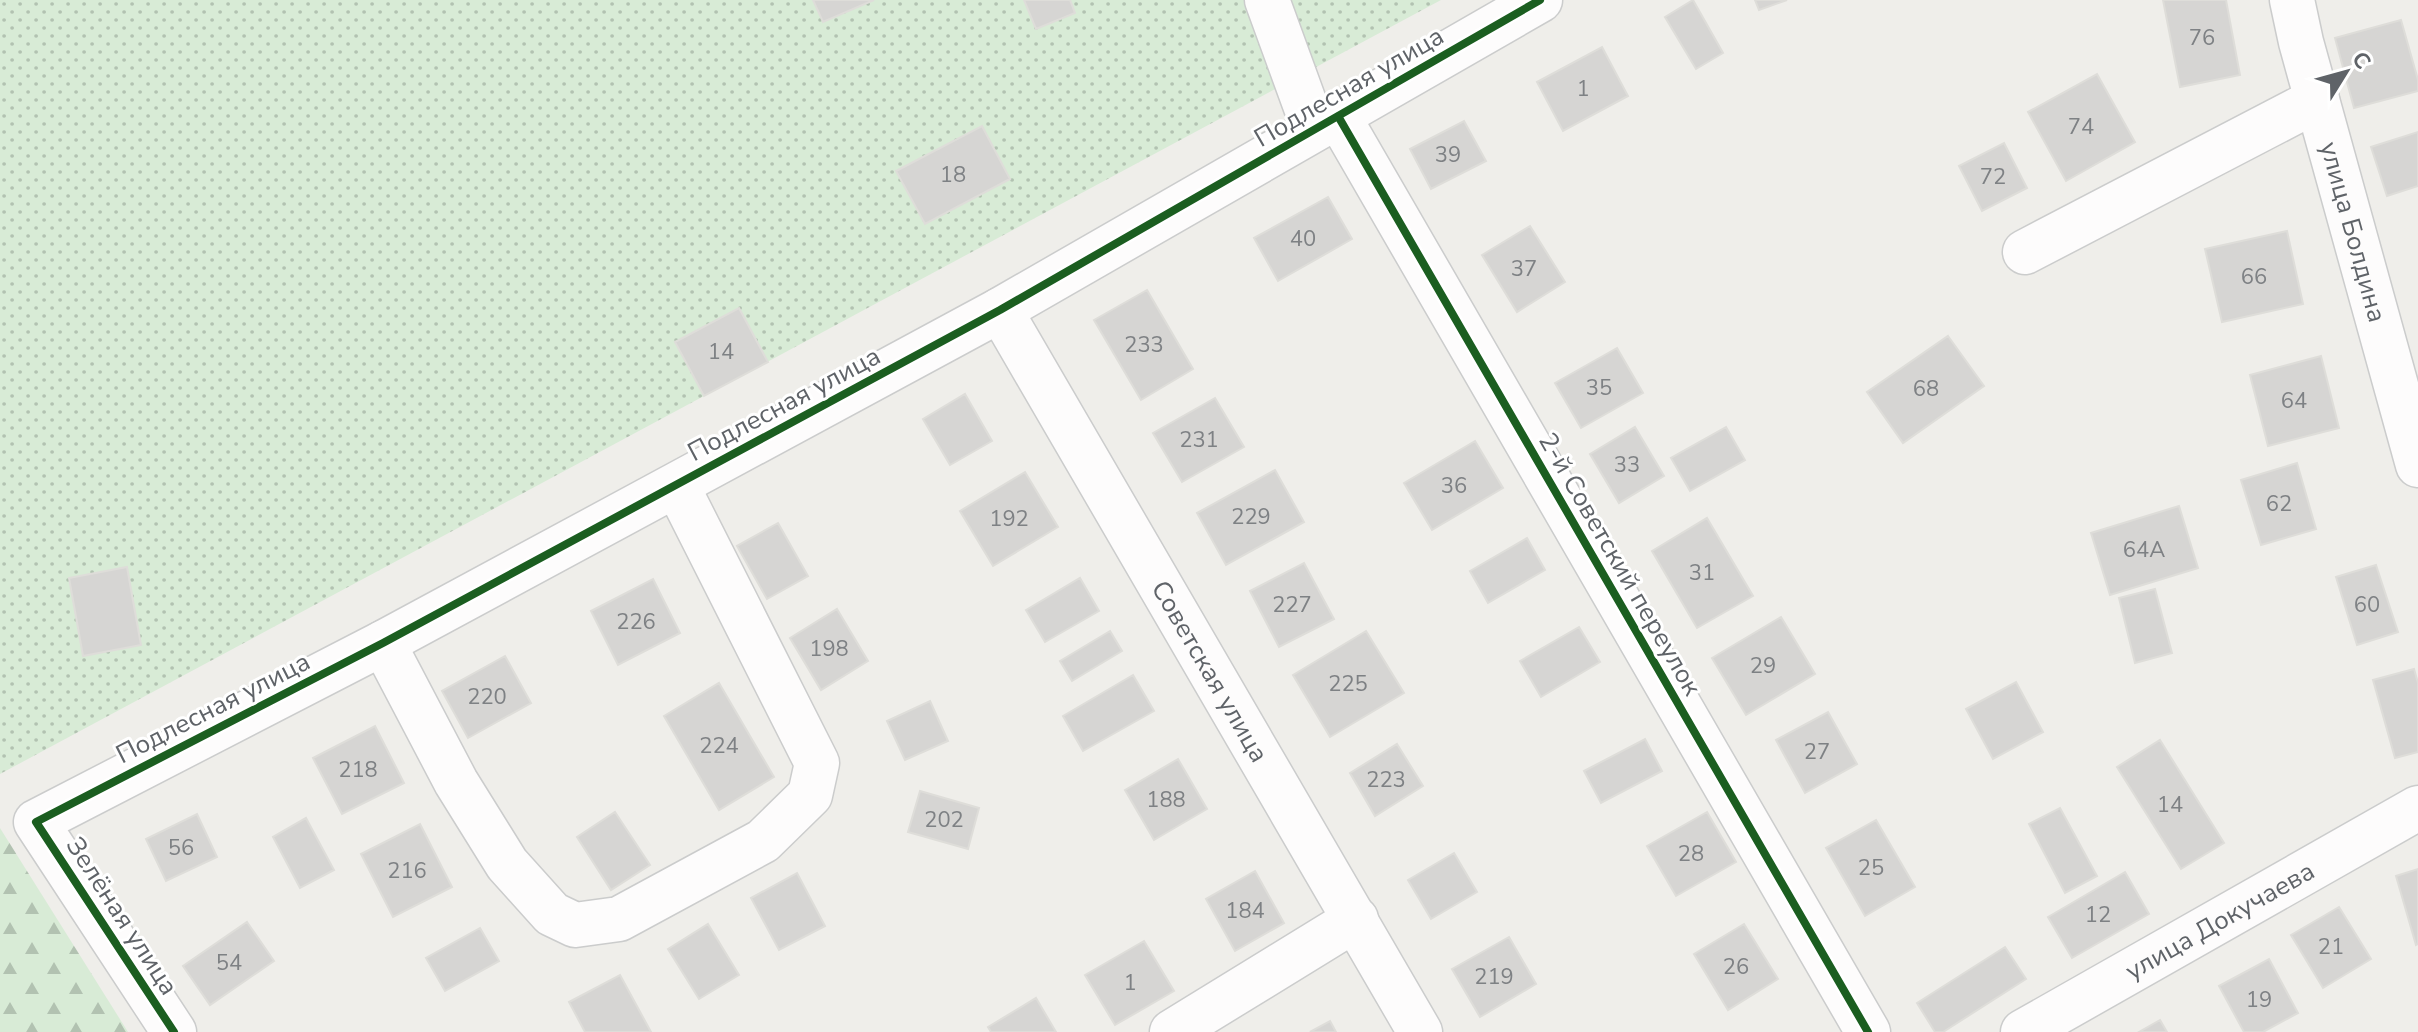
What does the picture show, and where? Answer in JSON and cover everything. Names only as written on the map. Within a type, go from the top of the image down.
[{"type":"street","name":"2-й Советский переулок","points":[[1267,0],[1326,123],[1868,1032]]},
{"type":"street","name":"Подлесная улица","points":[[36,822],[383,643],[1000,310],[1540,0]]},
{"type":"street","name":"улица Болдина","points":[[2292,0],[2418,465]]},
{"type":"street","points":[[2025,252],[2317,100]]},
{"type":"street","name":"Советская улица","points":[[1000,310],[1420,1032]]},
{"type":"street","points":[[383,643],[456,782],[507,864],[552,914],[575,925],[619,919],[763,841],[810,795],[817,763],[677,486]]},
{"type":"street","name":"улица Докучаева","points":[[2023,1032],[2418,808]]},
{"type":"street","name":"Зелёная улица","points":[[36,822],[174,1032]]},
{"type":"street","points":[[1172,1032],[1356,919]]},
{"type":"green space","points":[[0,0],[1441,0],[0,774]]},
{"type":"green space","points":[[0,828],[128,1032],[0,1032]]},
{"type":"building","points":[[813,0],[874,0],[823,22]]},
{"type":"building","points":[[1024,0],[1070,0],[1075,13],[1036,29]]},
{"type":"building","points":[[1693,0],[1723,53],[1696,69],[1665,17]]},
{"type":"building","points":[[1755,0],[1787,0],[1759,10]]},
{"type":"building","points":[[2163,0],[2226,0],[2240,75],[2180,87]]},
{"type":"building","points":[[2401,20],[2418,80],[2418,91],[2354,108],[2335,38]]},
{"type":"building","points":[[1602,47],[1628,96],[1563,131],[1537,82]]},
{"type":"building","points":[[2097,74],[2135,142],[2066,181],[2028,112]]},
{"type":"building","points":[[1464,121],[1486,161],[1431,189],[1410,149]]},
{"type":"building","points":[[982,126],[1010,179],[925,224],[896,171]]},
{"type":"building","points":[[2418,132],[2418,186],[2387,196],[2371,147]]},
{"type":"building","points":[[2004,143],[2027,188],[1982,211],[1959,166]]},
{"type":"building","points":[[1328,197],[1352,239],[1278,281],[1254,238]]},
{"type":"building","points":[[1530,226],[1565,282],[1517,312],[1482,255]]},
{"type":"building","points":[[2287,231],[2303,304],[2222,322],[2205,249]]},
{"type":"building","points":[[1147,290],[1193,369],[1141,400],[1094,320]]},
{"type":"building","points":[[739,308],[768,362],[704,396],[675,342]]},
{"type":"building","points":[[1948,336],[1984,386],[1903,443],[1867,392]]},
{"type":"building","points":[[1617,348],[1643,393],[1581,428],[1555,383]]},
{"type":"building","points":[[2321,356],[2339,428],[2268,446],[2250,375]]},
{"type":"building","points":[[965,394],[992,441],[950,465],[923,419]]},
{"type":"building","points":[[1215,398],[1244,447],[1182,482],[1153,433]]},
{"type":"building","points":[[1635,427],[1664,476],[1619,503],[1590,454]]},
{"type":"building","points":[[1726,427],[1745,460],[1690,491],[1671,458]]},
{"type":"building","points":[[1475,441],[1503,488],[1432,530],[1404,483]]},
{"type":"building","points":[[2297,463],[2316,529],[2261,545],[2241,480]]},
{"type":"building","points":[[1275,470],[1304,522],[1226,565],[1197,513]]},
{"type":"building","points":[[1025,472],[1058,527],[993,566],[960,511]]},
{"type":"building","points":[[2179,506],[2198,568],[2110,595],[2091,533]]},
{"type":"building","points":[[1707,518],[1753,596],[1697,628],[1652,551]]},
{"type":"building","points":[[778,523],[808,576],[767,599],[737,546]]},
{"type":"building","points":[[1527,538],[1545,570],[1488,603],[1470,571]]},
{"type":"building","points":[[1304,563],[1334,619],[1279,647],[1250,591]]},
{"type":"building","points":[[2376,565],[2398,632],[2357,645],[2336,577]]},
{"type":"building","points":[[127,567],[141,645],[83,656],[69,578]]},
{"type":"building","points":[[1080,578],[1099,611],[1045,642],[1026,610]]},
{"type":"building","points":[[653,579],[680,633],[618,665],[591,611]]},
{"type":"building","points":[[2155,589],[2172,653],[2135,663],[2119,598]]},
{"type":"building","points":[[837,609],[868,661],[821,690],[790,638]]},
{"type":"building","points":[[1781,617],[1815,674],[1746,715],[1712,658]]},
{"type":"building","points":[[1579,627],[1600,662],[1541,697],[1520,661]]},
{"type":"building","points":[[1110,631],[1122,651],[1072,681],[1060,661]]},
{"type":"building","points":[[1366,631],[1404,693],[1330,737],[1293,675]]},
{"type":"building","points":[[505,656],[531,703],[468,738],[442,691]]},
{"type":"building","points":[[2414,669],[2418,683],[2418,752],[2395,758],[2373,680]]},
{"type":"building","points":[[1133,675],[1154,711],[1083,751],[1063,716]]},
{"type":"building","points":[[2016,682],[2043,732],[1993,759],[1966,709]]},
{"type":"building","points":[[719,683],[774,777],[719,810],[664,716]]},
{"type":"building","points":[[930,701],[948,741],[905,760],[887,721]]},
{"type":"building","points":[[1828,712],[1857,764],[1805,793],[1776,740]]},
{"type":"building","points":[[375,726],[404,783],[342,814],[313,758]]},
{"type":"building","points":[[1645,739],[1662,771],[1601,803],[1584,771]]},
{"type":"building","points":[[2160,740],[2224,843],[2181,869],[2117,767]]},
{"type":"building","points":[[1397,744],[1423,786],[1375,816],[1350,773]]},
{"type":"building","points":[[1178,759],[1207,809],[1154,840],[1125,790]]},
{"type":"building","points":[[920,791],[979,808],[968,849],[908,832]]},
{"type":"building","points":[[2060,808],[2097,876],[2065,893],[2029,824]]},
{"type":"building","points":[[615,812],[650,865],[611,890],[577,837]]},
{"type":"building","points":[[1707,812],[1736,862],[1676,896],[1647,846]]},
{"type":"building","points":[[197,814],[217,857],[166,881],[146,839]]},
{"type":"building","points":[[306,818],[334,870],[300,888],[273,837]]},
{"type":"building","points":[[1876,820],[1915,887],[1865,916],[1826,848]]},
{"type":"building","points":[[420,824],[452,887],[393,917],[361,854]]},
{"type":"building","points":[[1454,853],[1477,892],[1431,919],[1408,880]]},
{"type":"building","points":[[2418,869],[2418,944],[2416,945],[2396,876]]},
{"type":"building","points":[[1255,871],[1284,923],[1235,951],[1206,899]]},
{"type":"building","points":[[2125,872],[2149,914],[2072,958],[2048,917]]},
{"type":"building","points":[[797,873],[825,926],[779,950],[751,898]]},
{"type":"building","points":[[2339,907],[2371,959],[2323,988],[2291,935]]},
{"type":"building","points":[[247,922],[274,961],[210,1005],[183,966]]},
{"type":"building","points":[[708,924],[739,975],[699,999],[668,949]]},
{"type":"building","points":[[1744,924],[1778,979],[1728,1010],[1694,954]]},
{"type":"building","points":[[480,928],[499,961],[445,991],[426,958]]},
{"type":"building","points":[[1509,937],[1536,984],[1480,1017],[1452,969]]},
{"type":"building","points":[[1144,941],[1174,991],[1115,1025],[1085,975]]},
{"type":"building","points":[[2005,947],[2026,979],[1943,1032],[1935,1032],[1917,1003]]},
{"type":"building","points":[[2269,959],[2298,1013],[2263,1032],[2244,1032],[2219,986]]},
{"type":"building","points":[[620,975],[651,1032],[585,1032],[569,1002]]},
{"type":"building","points":[[1036,998],[1056,1032],[991,1032],[988,1027]]},
{"type":"building","points":[[2160,1020],[2167,1032],[2139,1032]]},
{"type":"building","points":[[1330,1021],[1336,1032],[1310,1032]]},
{"type":"cycle path","points":[[174,1032],[36,822],[383,643],[1000,310],[1540,0]]},
{"type":"cycle path","points":[[1338,116],[1868,1032]]}]
